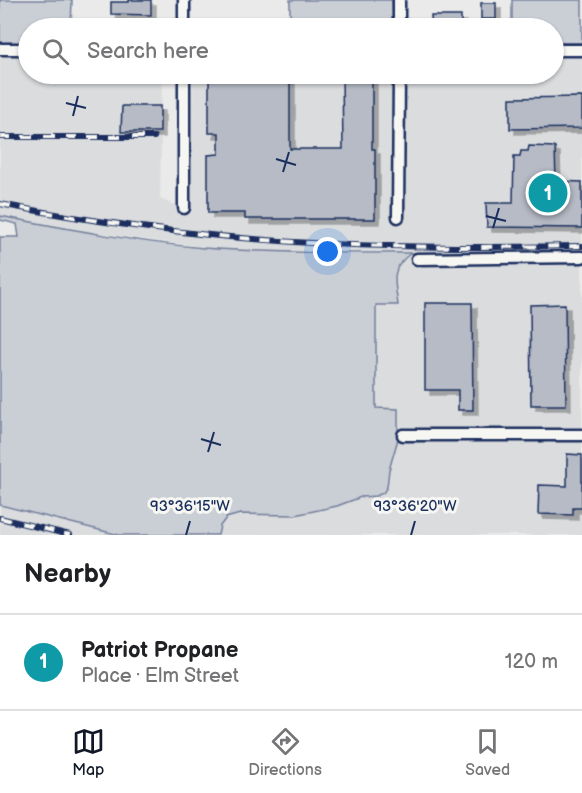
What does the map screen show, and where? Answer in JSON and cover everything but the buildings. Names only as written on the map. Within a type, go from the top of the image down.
[{"type":"street","points":[[184,0],[184,18]]},
{"type":"street","points":[[399,0],[399,18]]},
{"type":"street","points":[[0,49],[18,49]]},
{"type":"street","points":[[564,50],[582,50]]},
{"type":"street","points":[[184,84],[184,208]]},
{"type":"street","points":[[398,218],[399,84]]},
{"type":"street","points":[[417,259],[582,257]]},
{"type":"street","points":[[403,435],[582,435]]},
{"type":"shaded area","points":[[0,0],[72,0],[71,18],[18,18],[18,43],[0,43]]},
{"type":"shaded area","points":[[290,0],[392,0],[393,18],[290,18]]},
{"type":"shaded area","points":[[512,0],[582,0],[582,43],[564,43],[564,18],[512,18]]},
{"type":"shaded area","points":[[0,56],[18,56],[18,84],[162,84],[160,199],[191,212],[193,84],[564,84],[564,58],[582,58],[582,535],[218,535],[220,526],[226,518],[240,514],[295,515],[383,493],[387,487],[394,455],[398,409],[376,408],[376,305],[395,285],[397,266],[410,253],[277,252],[203,247],[72,230],[0,216]]},
{"type":"shaded area","points":[[0,216],[128,239],[204,248],[282,252],[411,253],[396,270],[398,305],[376,305],[376,408],[398,409],[398,439],[389,470],[387,487],[383,493],[295,515],[240,514],[226,518],[220,526],[218,535],[119,535],[0,505],[0,237],[19,237],[17,224],[0,220]]},
{"type":"shaded area","points":[[0,505],[25,511],[119,535],[0,535]]},
{"type":"railway","points":[[0,137],[154,137]]},
{"type":"railway","points":[[0,204],[165,230],[289,242],[425,247],[582,246]]},
{"type":"railway","points":[[0,518],[70,535]]},
{"type":"place","name":"Patriot Propane","points":[[548,193]]}]
